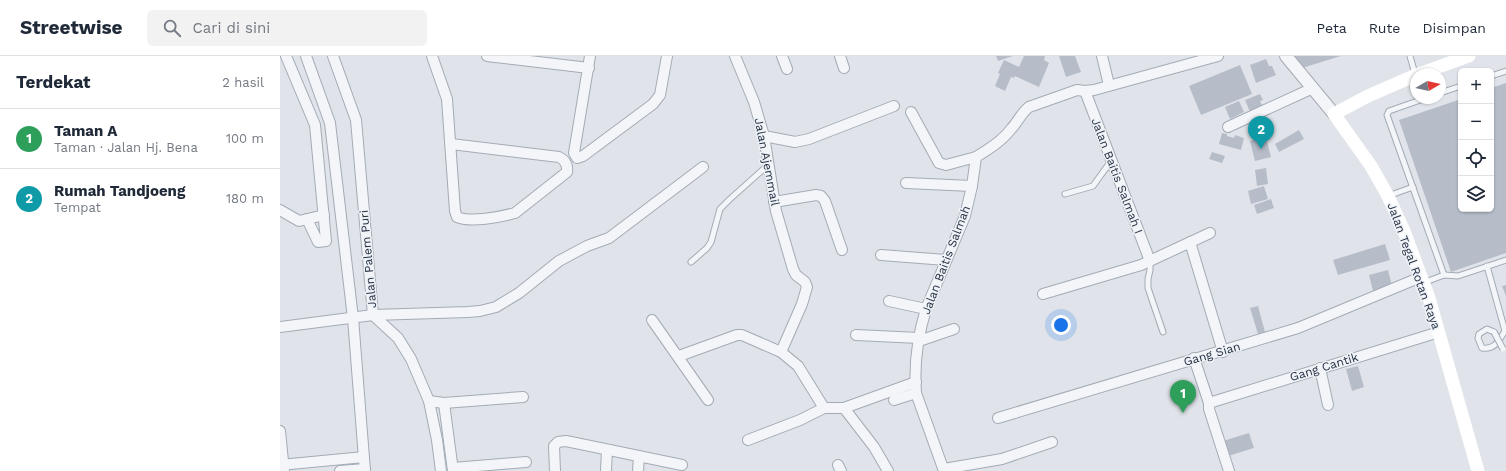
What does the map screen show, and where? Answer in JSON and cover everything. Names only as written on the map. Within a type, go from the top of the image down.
[{"type":"main road","points":[[1436,68],[1469,56]]},
{"type":"main road","points":[[1334,114],[1368,96],[1410,78]]},
{"type":"main road","name":"Jalan Tegal Rotan Raya","points":[[1334,114],[1371,166],[1388,196],[1422,280],[1439,332],[1478,471]]},
{"type":"street","points":[[286,56],[315,125],[327,241],[318,242],[307,219]]},
{"type":"street","name":"Jalan Palem Puri","points":[[306,56],[330,123],[353,318],[365,470]]},
{"type":"street","name":"Jalan Palem Puri","points":[[333,56],[356,120],[373,315],[398,338],[411,360],[429,400],[437,440],[441,471]]},
{"type":"street","points":[[432,56],[447,99],[455,211],[457,217],[462,220],[515,213],[567,172],[568,167],[564,160],[559,157],[451,144]]},
{"type":"street","points":[[487,56],[589,68]]},
{"type":"street","points":[[590,56],[574,152],[577,158],[583,156],[653,104],[660,95],[667,56]]},
{"type":"street","name":"Jalan Ajemmail","points":[[735,56],[754,102],[764,136],[776,211],[796,275],[805,282],[806,286],[802,304],[781,352]]},
{"type":"street","points":[[782,56],[787,69]]},
{"type":"street","points":[[840,56],[844,68]]},
{"type":"street","points":[[1102,56],[1109,85]]},
{"type":"street","points":[[911,112],[939,163],[946,165],[976,157],[1012,129],[1022,112],[1029,107],[1077,90],[1085,91],[1218,56]]},
{"type":"street","points":[[1286,56],[1334,114]]},
{"type":"street","points":[[1228,127],[1314,88]]},
{"type":"street","name":"Jalan Baitis Salmah I","points":[[1085,91],[1150,261]]},
{"type":"street","points":[[764,136],[795,142],[809,139],[894,106]]},
{"type":"street","name":"Jalan Baitis Salmah","points":[[916,393],[919,340],[922,322],[965,216],[972,186],[976,157]]},
{"type":"street","points":[[280,327],[373,315],[468,312],[496,307],[519,293],[559,261],[587,246],[609,238],[703,167]]},
{"type":"street","points":[[906,183],[972,186]]},
{"type":"street","points":[[774,202],[816,195],[821,196],[825,200],[842,250]]},
{"type":"street","points":[[280,210],[299,221],[324,215]]},
{"type":"street","points":[[1043,294],[1150,261],[1210,233]]},
{"type":"street","points":[[1190,242],[1223,352]]},
{"type":"street","points":[[881,255],[946,260]]},
{"type":"street","name":"Gang Sian","points":[[998,418],[1194,358],[1223,352],[1268,336],[1298,328],[1422,280]]},
{"type":"street","points":[[889,301],[926,309]]},
{"type":"street","points":[[652,320],[679,356],[708,400]]},
{"type":"street","points":[[856,335],[919,340],[954,329]]},
{"type":"street","name":"Gang Cantik","points":[[1209,403],[1439,332]]},
{"type":"street","points":[[679,356],[737,335],[742,335],[781,352],[798,366],[824,408]]},
{"type":"street","points":[[1194,358],[1229,471]]},
{"type":"street","points":[[1320,368],[1328,405]]},
{"type":"street","points":[[748,440],[800,420],[824,408],[844,408],[916,382]]},
{"type":"street","points":[[894,400],[916,393],[944,470],[1002,459],[1052,442]]},
{"type":"street","points":[[429,400],[444,403],[523,397]]},
{"type":"street","points":[[444,403],[453,470],[526,462]]},
{"type":"street","points":[[844,408],[874,447],[888,471]]},
{"type":"street","points":[[280,431],[282,467],[364,457]]},
{"type":"street","points":[[555,471],[554,446],[558,442],[566,441],[682,466]]},
{"type":"street","points":[[606,450],[606,471]]},
{"type":"street","points":[[638,471],[639,456]]},
{"type":"street","points":[[340,471],[365,470]]},
{"type":"lane","points":[[1410,56],[1414,68]]},
{"type":"lane","points":[[1494,75],[1506,71]]},
{"type":"lane","points":[[1446,91],[1458,87]]},
{"type":"lane","points":[[1410,103],[1388,111],[1387,115],[1444,275]]},
{"type":"lane","points":[[1064,194],[1093,186],[1112,161]]},
{"type":"lane","points":[[691,262],[707,248],[711,242],[720,209],[769,164]]},
{"type":"lane","points":[[1388,196],[1413,187]]},
{"type":"lane","points":[[1422,280],[1444,275],[1458,276],[1506,260]]},
{"type":"lane","points":[[1150,261],[1148,288],[1163,332]]},
{"type":"lane","points":[[1487,266],[1505,331],[1495,345],[1486,349],[1482,348],[1478,338],[1479,334],[1487,329],[1494,332],[1503,349]]},
{"type":"building","points":[[996,56],[1013,56],[998,61]]},
{"type":"building","points":[[1024,56],[1045,56],[1044,60],[1049,63],[1039,87],[1015,76],[1014,78],[1011,77],[1005,91],[995,86],[1000,74],[998,73],[1004,60],[1019,67]]},
{"type":"building","points":[[1059,56],[1075,56],[1081,72],[1066,77]]},
{"type":"building","points":[[1293,56],[1341,56],[1302,68]]},
{"type":"building","points":[[1266,59],[1269,66],[1272,66],[1276,75],[1256,83],[1250,65]]},
{"type":"building","points":[[1240,65],[1252,94],[1201,115],[1189,86]]},
{"type":"building","points":[[1506,83],[1506,253],[1451,272],[1399,120],[1458,100],[1458,212],[1494,212],[1494,87]]},
{"type":"building","points":[[1260,94],[1263,100],[1260,101],[1263,107],[1250,112],[1245,100]]},
{"type":"building","points":[[1239,101],[1244,112],[1230,119],[1225,107]]},
{"type":"building","points":[[1299,130],[1304,139],[1279,152],[1275,144]]},
{"type":"building","points":[[1222,133],[1234,138],[1235,135],[1244,138],[1241,150],[1219,144]]},
{"type":"building","points":[[1266,137],[1271,157],[1255,161],[1250,141]]},
{"type":"building","points":[[1212,152],[1225,156],[1222,163],[1209,159]]},
{"type":"building","points":[[1266,168],[1268,184],[1257,186],[1255,170]]},
{"type":"building","points":[[1264,186],[1268,199],[1251,204],[1248,191]]},
{"type":"building","points":[[1271,199],[1274,208],[1257,214],[1254,205]]},
{"type":"building","points":[[1385,244],[1390,260],[1338,275],[1333,260]]},
{"type":"building","points":[[1388,270],[1392,286],[1373,291],[1369,275]]},
{"type":"building","points":[[1506,285],[1506,296],[1502,286]]},
{"type":"building","points":[[1258,306],[1265,332],[1258,334],[1250,308]]},
{"type":"building","points":[[1358,366],[1364,387],[1352,391],[1346,369]]},
{"type":"building","points":[[1249,433],[1254,448],[1228,456],[1223,441]]},
{"type":"place","name":"Rumah Tandjoeng","points":[[1261,149]]},
{"type":"place","name":"Taman A","points":[[1183,413]]}]
